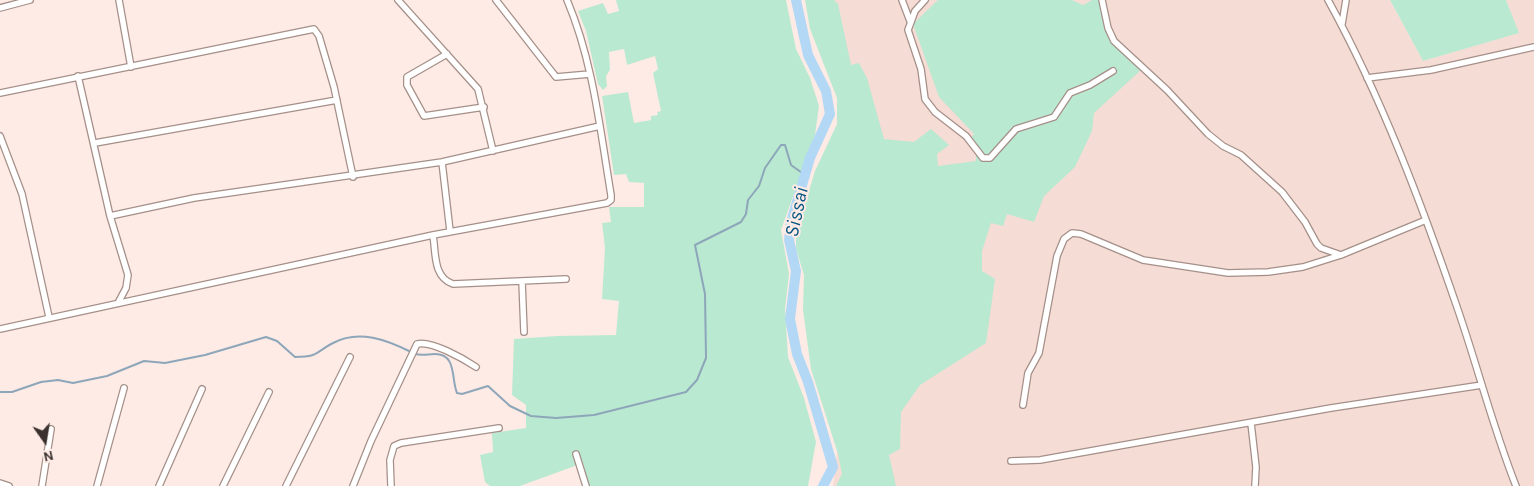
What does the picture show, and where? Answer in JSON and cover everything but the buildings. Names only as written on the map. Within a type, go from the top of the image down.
[{"type":"street","points":[[0,8],[30,0]]},
{"type":"street","points":[[119,0],[131,67]]},
{"type":"street","points":[[398,0],[478,89],[484,107],[493,151]]},
{"type":"street","points":[[496,0],[556,77],[590,74]]},
{"type":"street","points":[[0,329],[433,235],[610,201],[611,195],[590,74],[581,36],[567,0]]},
{"type":"street","points":[[902,0],[910,21]]},
{"type":"street","points":[[925,0],[915,10],[910,21],[909,36],[921,69],[925,99],[934,112],[966,136],[983,158],[990,158],[1016,129],[1054,117],[1070,93],[1090,85],[1113,71]]},
{"type":"street","points":[[1102,0],[1104,17],[1114,41],[1167,90],[1208,134],[1223,146],[1241,155],[1282,192],[1305,222],[1321,248],[1341,254]]},
{"type":"street","points":[[1328,0],[1342,24],[1367,78],[1426,220],[1482,385],[1501,450],[1516,486]]},
{"type":"street","points":[[1342,24],[1346,0]]},
{"type":"street","points":[[0,92],[314,29],[319,36],[337,100],[353,177]]},
{"type":"street","points":[[1367,78],[1431,70],[1534,47]]},
{"type":"street","points":[[447,54],[407,77],[407,85],[424,116],[484,107]]},
{"type":"street","points":[[78,76],[95,143],[110,216],[128,275],[126,288],[118,303]]},
{"type":"street","points":[[95,143],[337,100]]},
{"type":"street","points":[[110,216],[194,198],[353,177],[442,162],[600,126]]},
{"type":"street","points":[[0,136],[22,194],[49,317]]},
{"type":"street","points":[[442,162],[450,232]]},
{"type":"street","points":[[1023,405],[1028,373],[1039,353],[1057,256],[1064,238],[1072,233],[1081,234],[1143,260],[1228,274],[1268,272],[1304,266],[1341,254],[1426,220]]},
{"type":"street","points":[[433,235],[439,274],[445,281],[453,284],[566,279]]},
{"type":"street","points":[[522,281],[524,332]]},
{"type":"street","points":[[353,486],[370,441],[417,344],[427,343],[476,367]]},
{"type":"street","points":[[286,486],[350,358]]},
{"type":"street","points":[[1011,461],[1040,460],[1482,385]]},
{"type":"street","points":[[97,486],[124,388]]},
{"type":"street","points":[[159,486],[202,388]]},
{"type":"street","points":[[224,486],[269,392]]},
{"type":"street","points":[[1251,423],[1256,467],[1255,486]]},
{"type":"street","points":[[392,486],[390,460],[394,446],[401,443],[499,428]]},
{"type":"street","points":[[42,486],[51,429]]},
{"type":"street","points":[[576,454],[586,486]]},
{"type":"street","points":[[0,483],[9,486]]},
{"type":"shaded area","points":[[814,0],[1390,0],[1423,61],[1518,33],[1506,0],[1534,0],[1534,486],[833,486],[839,435],[845,123]]},
{"type":"green space","points":[[616,0],[786,0],[796,49],[810,78],[819,106],[815,135],[781,230],[789,274],[785,309],[788,357],[804,398],[816,442],[808,486],[589,486],[583,463],[520,486],[490,486],[485,482],[480,455],[493,452],[492,433],[526,428],[526,405],[512,395],[514,339],[616,335],[619,301],[602,299],[605,248],[602,223],[611,222],[609,207],[644,207],[644,183],[629,182],[626,174],[614,175],[602,96],[628,92],[634,123],[651,120],[651,116],[658,115],[657,112],[661,111],[653,73],[658,69],[655,56],[627,65],[624,49],[609,52],[610,70],[606,76],[607,86],[603,90],[598,84],[586,31],[578,11],[603,3],[608,14],[619,11]]},
{"type":"green space","points":[[805,0],[834,0],[838,4],[851,65],[859,63],[867,78],[884,139],[914,142],[931,129],[949,145],[937,154],[938,166],[976,161],[976,146],[971,138],[974,134],[939,97],[913,24],[938,0],[1072,0],[1083,5],[1092,0],[1099,0],[1104,23],[1112,40],[1141,70],[1094,113],[1092,131],[1075,167],[1044,196],[1034,222],[1007,214],[1003,226],[991,223],[982,251],[982,271],[995,279],[986,343],[920,385],[901,412],[900,449],[889,455],[896,486],[836,486],[842,474],[838,454],[811,369],[803,310],[804,275],[796,249],[796,233],[815,171],[837,124],[837,98],[810,29]]},
{"type":"green space","points":[[1390,0],[1506,0],[1519,33],[1423,61]]},
{"type":"waterway","name":"Sissai","points":[[796,0],[808,55],[826,91],[830,114],[810,158],[791,222],[789,240],[796,271],[790,319],[797,354],[808,382],[833,467],[823,486]]},
{"type":"waterway","points":[[415,354],[435,354],[447,358],[452,368],[457,393],[462,394],[488,386],[510,406],[531,416],[556,418],[594,415],[686,392],[697,380],[706,358],[705,294],[695,245],[741,222],[746,214],[748,200],[759,186],[765,168],[781,145],[785,145],[791,165],[805,175]]},
{"type":"waterway","points":[[0,392],[12,392],[41,382],[58,380],[73,383],[107,376],[144,361],[165,363],[205,355],[266,337],[277,341],[295,357],[313,355],[333,343],[353,337],[383,340],[411,352]]}]
